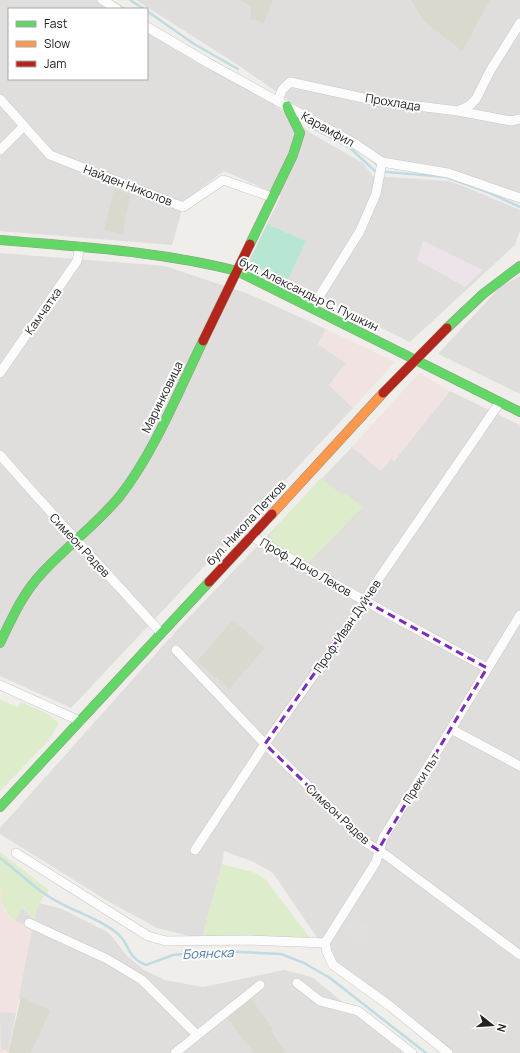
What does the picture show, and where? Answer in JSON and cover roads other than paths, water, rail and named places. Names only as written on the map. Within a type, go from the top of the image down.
[{"type":"main road","points":[[287,106],[300,132]]},
{"type":"main road","name":"Маринковица","points":[[0,642],[24,596],[41,574],[119,497],[139,469],[171,408],[293,155],[300,132]]},
{"type":"main road","name":"бул. Александър С. Пушкин","points":[[0,240],[167,255],[201,261],[236,271],[520,412]]},
{"type":"main road","name":"бул. Никола Петков","points":[[0,807],[415,359],[483,294],[520,266]]},
{"type":"street","points":[[102,0],[115,8]]},
{"type":"street","points":[[458,111],[470,105],[476,99],[490,71],[520,23]]},
{"type":"street","name":"Карамфил","points":[[148,28],[210,64],[354,143],[382,162],[448,173],[520,198]]},
{"type":"street","name":"Прохлада","points":[[278,101],[282,90],[290,82],[377,100],[458,111],[511,121],[520,120]]},
{"type":"street","name":"Найден Николов","points":[[0,99],[50,155],[183,207],[223,180],[272,197]]},
{"type":"street","name":"Маринковица","points":[[300,132],[307,117]]},
{"type":"street","points":[[0,150],[24,126]]},
{"type":"street","points":[[312,308],[360,231],[376,194],[382,162]]},
{"type":"street","name":"Камчатка","points":[[0,373],[77,261],[80,247]]},
{"type":"street","name":"Проф. Иван Дуйчев","points":[[195,850],[265,744],[365,601],[500,402]]},
{"type":"street","name":"Симеон Радев","points":[[0,455],[161,633]]},
{"type":"street","name":"Проф. Дочо Леков","points":[[251,536],[487,668]]},
{"type":"street","name":"Преки път","points":[[325,943],[376,862],[378,850],[383,838],[452,729],[520,615]]},
{"type":"street","name":"Симеон Радев","points":[[176,650],[265,744],[367,843],[520,955]]},
{"type":"street","points":[[0,685],[80,721]]},
{"type":"street","points":[[452,729],[520,766]]},
{"type":"street","points":[[16,853],[148,936],[157,940],[166,942],[248,940],[325,943],[333,965],[390,1006],[448,1053]]},
{"type":"street","points":[[29,923],[107,959],[142,980],[196,1035]]},
{"type":"street","points":[[297,983],[320,1001],[358,1011],[412,1053]]},
{"type":"street","points":[[175,1053],[260,985]]},
{"type":"waterway","points":[[130,0],[142,8]]},
{"type":"waterway","points":[[148,12],[194,44],[238,69]]},
{"type":"waterway","points":[[313,128],[350,148],[375,171],[446,177],[490,193],[520,207]]},
{"type":"waterway","name":"Боянска","points":[[0,858],[48,896],[110,928],[122,938],[135,958],[146,965],[173,955],[218,951],[281,954],[304,963],[330,978],[426,1053]]}]
